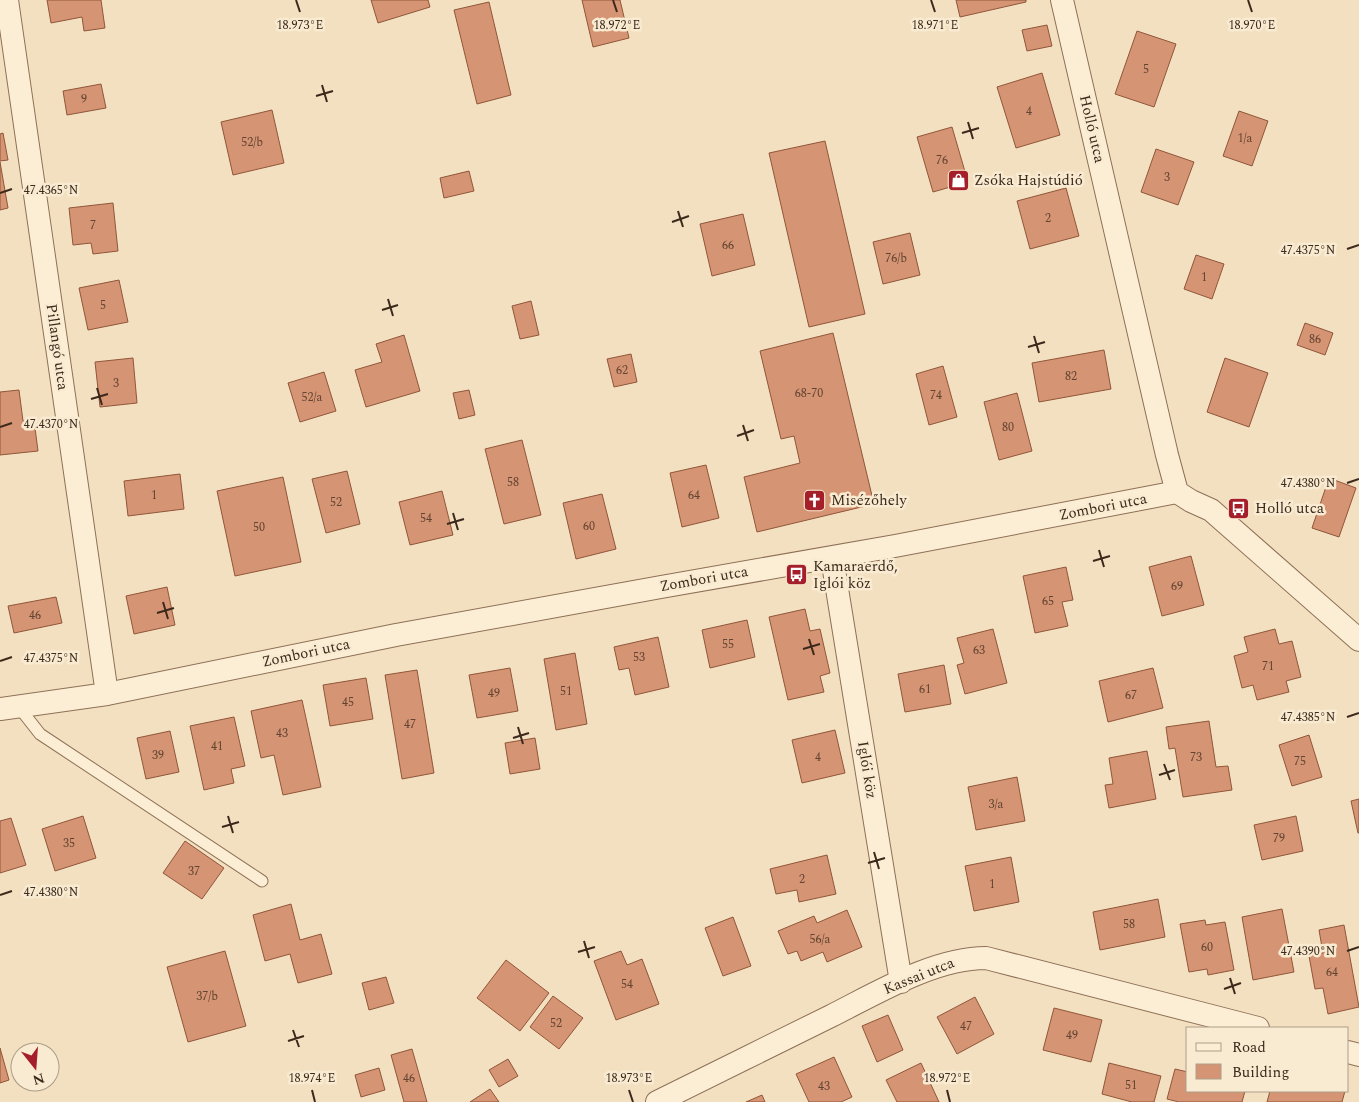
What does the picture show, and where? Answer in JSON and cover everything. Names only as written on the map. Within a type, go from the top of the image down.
[{"type":"street","name":"Pillangó utca","points":[[7,0],[106,694]]},
{"type":"street","name":"Holló utca","points":[[1062,0],[1177,492]]},
{"type":"street","name":"Zombori utca","points":[[9,708],[106,694],[396,635],[832,558],[1177,492]]},
{"type":"street","points":[[1177,492],[1191,501],[1212,510],[1359,640]]},
{"type":"street","name":"Iglói köz","points":[[832,558],[901,982]]},
{"type":"street","name":"Kassai utca","points":[[658,1102],[901,982],[950,962],[970,958],[986,958],[1254,1027]]},
{"type":"lane","points":[[9,708],[40,734],[262,881]]},
{"type":"building","points":[[47,0],[101,0],[105,28],[84,31],[82,17],[51,23]]},
{"type":"building","points":[[371,0],[428,0],[430,7],[378,23]]},
{"type":"building","points":[[582,0],[620,0],[629,38],[593,47]]},
{"type":"building","points":[[956,0],[1026,0],[1026,2],[960,17]]},
{"type":"building","points":[[489,2],[511,95],[477,104],[454,10]]},
{"type":"building","points":[[1047,25],[1052,46],[1027,51],[1022,30]]},
{"type":"building","points":[[1137,31],[1176,44],[1154,107],[1115,94]]},
{"type":"building","points":[[1042,73],[1060,135],[1016,148],[997,87]]},
{"type":"building","points":[[101,84],[106,108],[67,115],[63,91]]},
{"type":"building","points":[[272,110],[284,163],[233,175],[221,122]]},
{"type":"building","points":[[1239,111],[1268,121],[1252,166],[1223,156]]},
{"type":"building","points":[[952,127],[968,182],[933,192],[917,137]]},
{"type":"building","points":[[3,133],[8,160],[0,161],[0,134]]},
{"type":"building","points":[[825,141],[865,314],[809,327],[769,153]]},
{"type":"building","points":[[1156,149],[1194,162],[1178,205],[1141,192]]},
{"type":"building","points":[[0,162],[8,208],[0,210]]},
{"type":"building","points":[[469,171],[474,191],[444,198],[440,178]]},
{"type":"building","points":[[1066,188],[1079,236],[1030,249],[1017,201]]},
{"type":"building","points":[[113,203],[118,251],[93,254],[91,243],[73,245],[69,208]]},
{"type":"building","points":[[743,214],[755,265],[712,276],[700,224]]},
{"type":"building","points":[[910,233],[920,275],[883,284],[873,242]]},
{"type":"building","points":[[1196,255],[1224,264],[1212,299],[1184,289]]},
{"type":"building","points":[[119,280],[128,322],[88,330],[79,288]]},
{"type":"building","points":[[531,301],[539,335],[520,339],[512,306]]},
{"type":"building","points":[[1305,323],[1333,333],[1325,355],[1297,345]]},
{"type":"building","points":[[833,333],[874,504],[757,532],[744,477],[800,463],[794,436],[781,439],[760,351]]},
{"type":"building","points":[[404,335],[420,391],[366,407],[355,370],[382,362],[376,344]]},
{"type":"building","points":[[1104,350],[1111,389],[1039,402],[1032,363]]},
{"type":"building","points":[[631,354],[637,382],[614,387],[607,359]]},
{"type":"building","points":[[133,358],[137,403],[100,407],[95,362]]},
{"type":"building","points":[[1225,358],[1268,373],[1249,427],[1207,412]]},
{"type":"building","points":[[943,366],[957,417],[929,425],[916,374]]},
{"type":"building","points":[[324,372],[336,411],[300,422],[288,383]]},
{"type":"building","points":[[19,390],[23,421],[34,420],[38,451],[0,455],[0,392]]},
{"type":"building","points":[[469,390],[475,415],[459,419],[453,393]]},
{"type":"building","points":[[1017,393],[1032,451],[999,460],[984,402]]},
{"type":"building","points":[[522,440],[541,515],[504,524],[485,449]]},
{"type":"building","points":[[706,465],[719,518],[682,527],[670,473]]},
{"type":"building","points":[[347,471],[360,524],[326,533],[312,479]]},
{"type":"building","points":[[180,474],[184,509],[128,516],[124,481]]},
{"type":"building","points":[[283,477],[301,562],[235,576],[217,491]]},
{"type":"building","points":[[1329,478],[1356,488],[1339,537],[1312,528]]},
{"type":"building","points":[[442,491],[453,535],[410,545],[399,502]]},
{"type":"building","points":[[602,494],[616,549],[576,559],[563,503]]},
{"type":"building","points":[[1191,556],[1204,605],[1162,616],[1149,567]]},
{"type":"building","points":[[1066,567],[1073,600],[1062,602],[1068,626],[1035,633],[1023,576]]},
{"type":"building","points":[[167,587],[175,625],[134,634],[126,596]]},
{"type":"building","points":[[56,597],[62,623],[14,633],[8,606]]},
{"type":"building","points":[[805,609],[810,631],[820,629],[830,673],[820,676],[824,692],[788,700],[769,617]]},
{"type":"building","points":[[747,620],[755,657],[710,668],[702,630]]},
{"type":"building","points":[[993,629],[1007,683],[965,694],[957,665],[964,663],[957,638]]},
{"type":"building","points":[[1275,629],[1279,644],[1292,641],[1301,677],[1286,681],[1289,692],[1257,700],[1253,685],[1242,688],[1234,656],[1248,652],[1244,637]]},
{"type":"building","points":[[658,637],[669,687],[635,695],[629,668],[619,670],[614,647]]},
{"type":"building","points":[[575,653],[587,724],[556,730],[544,659]]},
{"type":"building","points":[[944,665],[951,704],[905,712],[898,674]]},
{"type":"building","points":[[510,668],[518,711],[477,718],[469,675]]},
{"type":"building","points":[[1153,668],[1163,708],[1108,722],[1099,681]]},
{"type":"building","points":[[417,670],[434,773],[402,779],[385,675]]},
{"type":"building","points":[[366,678],[373,719],[330,726],[323,685]]},
{"type":"building","points":[[302,700],[321,787],[283,795],[274,755],[261,758],[251,711]]},
{"type":"building","points":[[234,717],[245,766],[231,769],[234,783],[204,790],[190,726]]},
{"type":"building","points":[[1209,721],[1216,767],[1228,766],[1232,790],[1183,797],[1175,748],[1169,749],[1166,727]]},
{"type":"building","points":[[835,730],[845,773],[802,783],[792,740]]},
{"type":"building","points":[[170,731],[179,772],[146,779],[137,738]]},
{"type":"building","points":[[1309,735],[1322,777],[1292,786],[1279,745]]},
{"type":"building","points":[[535,738],[540,769],[510,774],[505,743]]},
{"type":"building","points":[[1147,751],[1156,799],[1109,808],[1105,785],[1113,784],[1109,758]]},
{"type":"building","points":[[1017,777],[1025,821],[976,830],[968,787]]},
{"type":"building","points":[[1359,799],[1359,833],[1358,833],[1351,801]]},
{"type":"building","points":[[83,816],[96,858],[55,871],[42,829]]},
{"type":"building","points":[[1296,816],[1303,851],[1262,860],[1254,825]]},
{"type":"building","points":[[11,818],[26,865],[0,873],[0,821]]},
{"type":"building","points":[[185,841],[224,868],[202,899],[163,873]]},
{"type":"building","points":[[827,855],[836,894],[799,902],[797,890],[776,894],[770,869]]},
{"type":"building","points":[[1011,857],[1019,902],[974,911],[965,866]]},
{"type":"building","points":[[1158,899],[1165,937],[1100,950],[1093,912]]},
{"type":"building","points":[[291,904],[300,940],[321,934],[332,974],[298,983],[290,954],[265,961],[253,915]]},
{"type":"building","points":[[1282,909],[1294,972],[1253,980],[1242,917]]},
{"type":"building","points":[[847,910],[862,947],[827,962],[823,952],[801,961],[797,951],[788,954],[778,931],[814,916],[817,923]]},
{"type":"building","points":[[733,917],[751,966],[723,976],[705,928]]},
{"type":"building","points":[[1205,920],[1206,925],[1225,922],[1234,970],[1208,975],[1207,969],[1189,972],[1180,924]]},
{"type":"building","points":[[1344,925],[1359,1007],[1328,1014],[1323,988],[1315,989],[1309,956],[1323,953],[1319,930]]},
{"type":"building","points":[[225,951],[246,1026],[188,1042],[167,967]]},
{"type":"building","points":[[621,951],[627,965],[642,959],[659,1004],[616,1020],[594,961]]},
{"type":"building","points":[[506,960],[549,993],[520,1031],[477,998]]},
{"type":"building","points":[[386,977],[394,1003],[369,1010],[362,983]]},
{"type":"building","points":[[553,996],[583,1018],[559,1049],[530,1027]]},
{"type":"building","points":[[975,997],[994,1034],[957,1054],[937,1017]]},
{"type":"building","points":[[1054,1008],[1102,1020],[1091,1062],[1043,1050]]},
{"type":"building","points":[[888,1015],[903,1050],[877,1062],[862,1026]]},
{"type":"building","points":[[0,1048],[9,1080],[0,1083]]},
{"type":"building","points":[[412,1049],[427,1102],[404,1102],[391,1055]]},
{"type":"building","points":[[834,1057],[852,1097],[841,1102],[809,1102],[796,1074]]},
{"type":"building","points":[[508,1059],[518,1076],[499,1087],[489,1070]]},
{"type":"building","points":[[921,1063],[939,1102],[897,1102],[886,1080]]},
{"type":"building","points":[[1109,1063],[1161,1076],[1154,1102],[1132,1102],[1102,1094]]},
{"type":"building","points":[[379,1068],[385,1090],[361,1097],[355,1075]]},
{"type":"building","points":[[1175,1069],[1186,1072],[1186,1092],[1245,1092],[1242,1102],[1179,1102],[1167,1099]]},
{"type":"building","points":[[490,1089],[499,1102],[470,1102]]},
{"type":"building","points":[[1270,1092],[1345,1092],[1342,1102],[1267,1102]]},
{"type":"building","points":[[762,1095],[765,1102],[746,1102]]},
{"type":"place","name":"Zsóka Hajstúdió","points":[[958,180]]},
{"type":"place","name":"Misézőhely","points":[[815,500]]},
{"type":"place","name":"Holló utca","points":[[1239,508]]},
{"type":"place","name":"Kamaraerdő, Iglói köz","points":[[797,575]]}]
